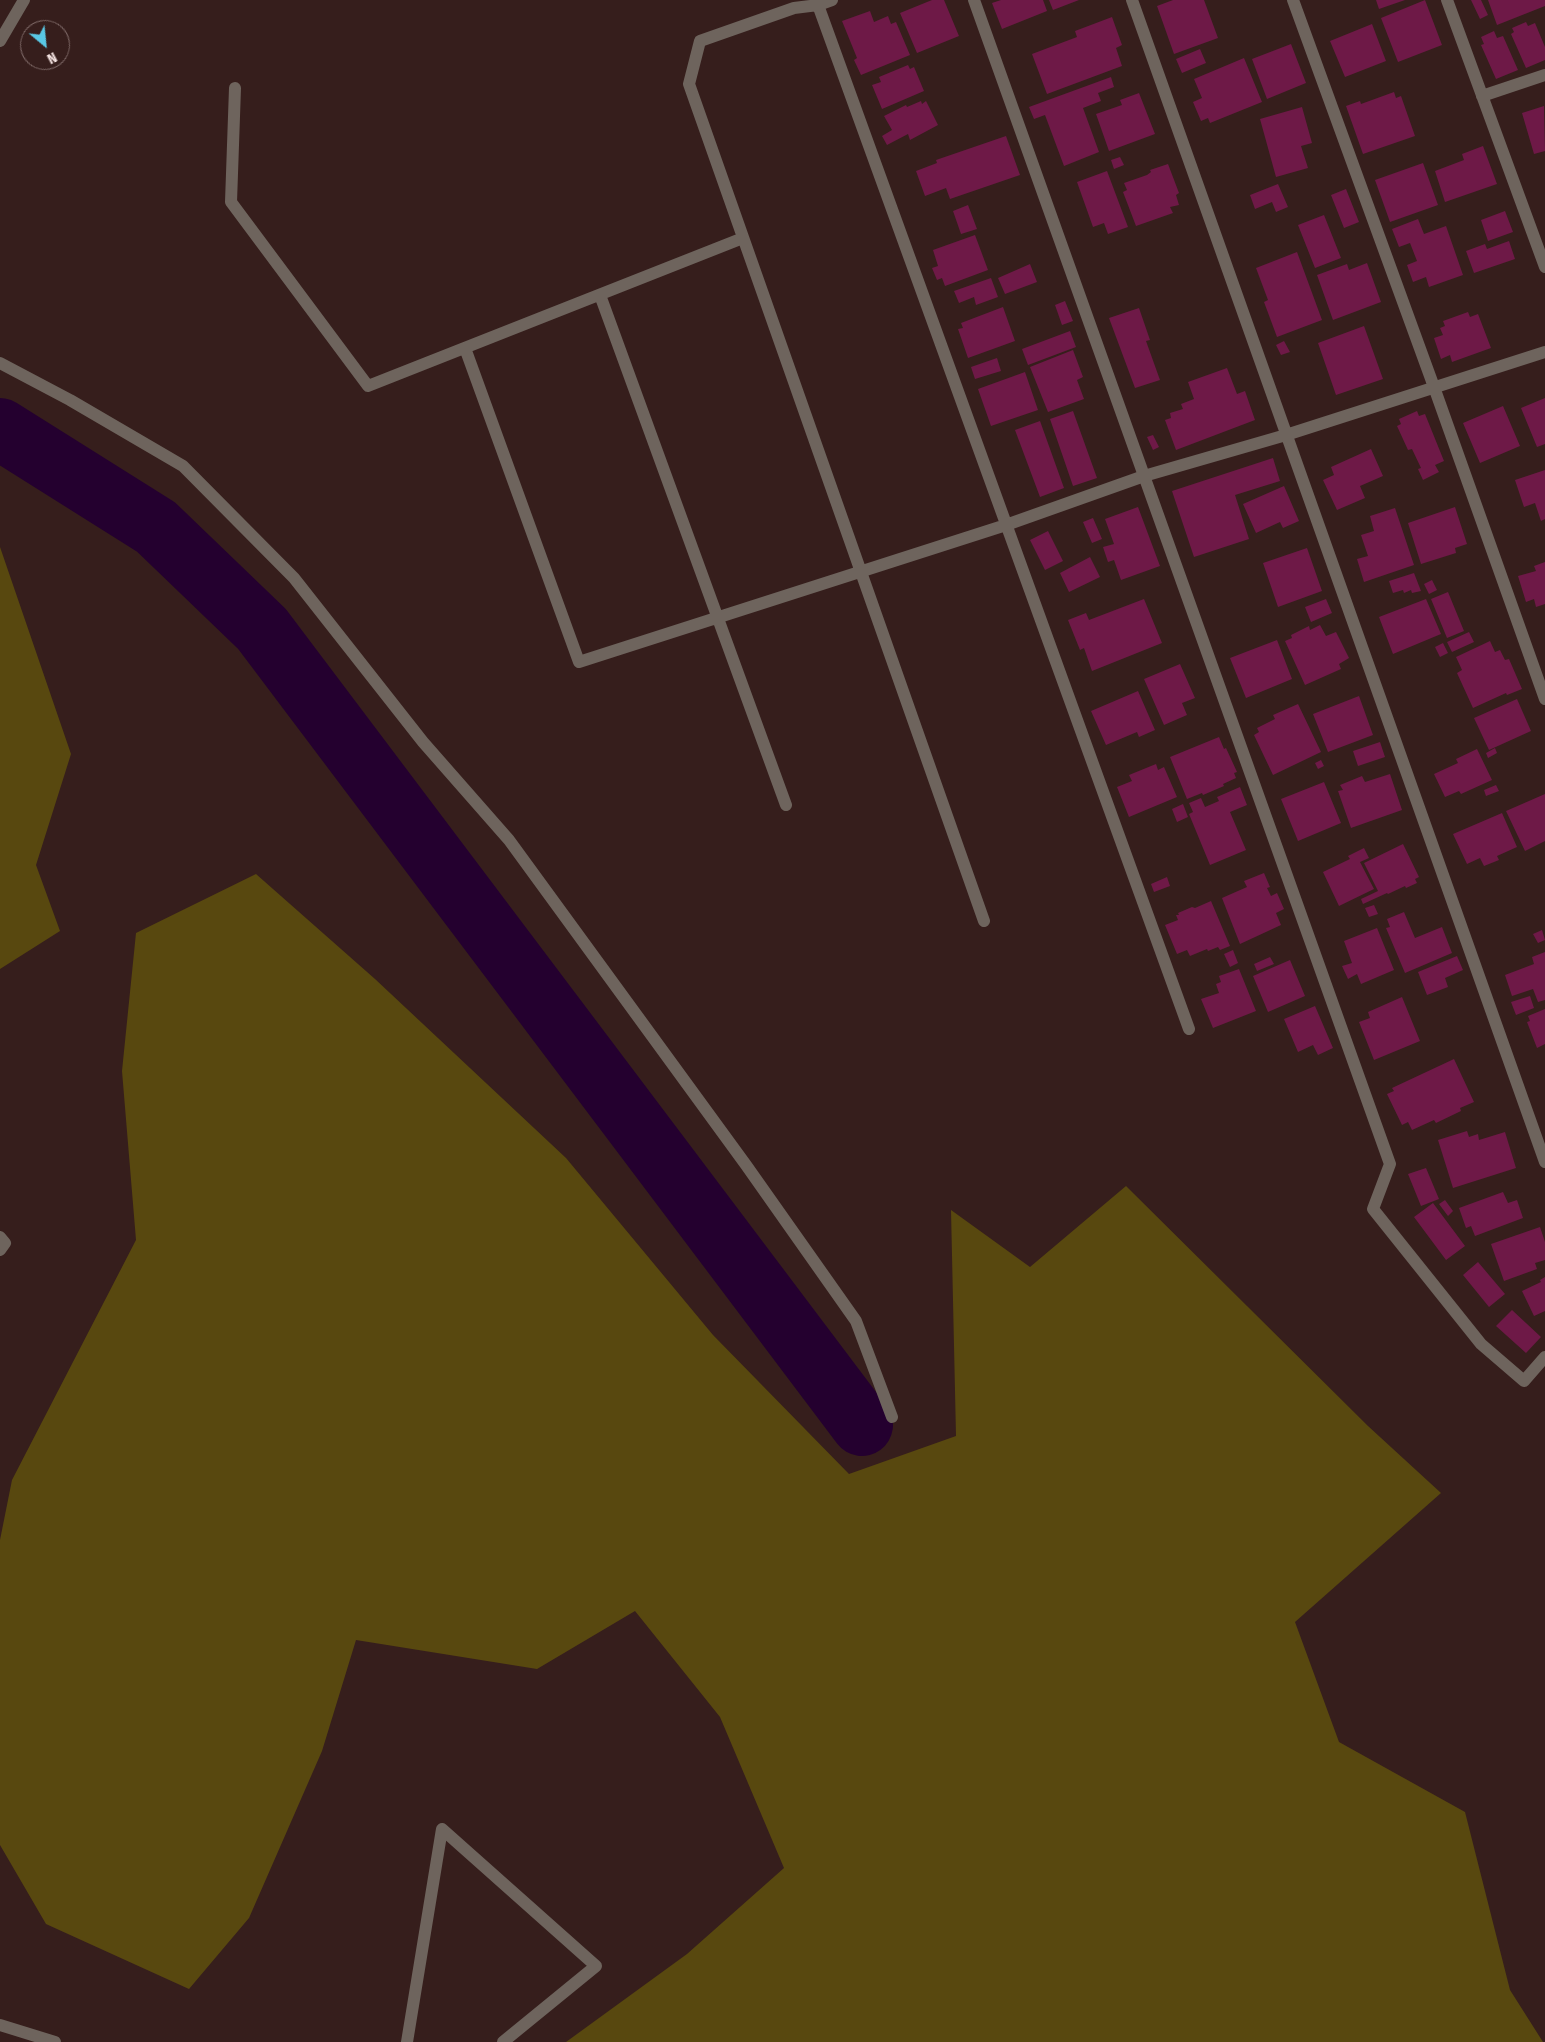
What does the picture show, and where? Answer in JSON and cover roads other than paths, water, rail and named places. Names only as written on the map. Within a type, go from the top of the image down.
[{"type":"street","points":[[0,40],[24,0]]},
{"type":"street","points":[[832,0],[818,5],[793,4],[700,41],[689,84],[984,921]]},
{"type":"street","points":[[974,0],[1390,1164],[1374,1209],[1481,1344],[1524,1381],[1545,1357]]},
{"type":"street","points":[[1132,0],[1545,1162]]},
{"type":"street","points":[[1293,0],[1545,699]]},
{"type":"street","points":[[1447,0],[1545,267]]},
{"type":"street","points":[[818,5],[1189,1029]]},
{"type":"street","points":[[1482,96],[1545,75]]},
{"type":"street","points":[[235,88],[231,202],[368,386],[743,238]]},
{"type":"street","points":[[600,295],[786,805]]},
{"type":"street","points":[[465,348],[579,662],[1006,525],[1144,476],[1286,435],[1545,352]]},
{"type":"street","points":[[0,363],[70,400],[183,466],[294,578],[423,742],[509,840],[746,1165],[856,1322],[892,1416]]},
{"type":"street","points":[[0,1237],[5,1243],[0,1250]]},
{"type":"street","points":[[407,2042],[442,1828],[596,1966],[503,2042]]},
{"type":"street","points":[[0,2025],[55,2042]]},
{"type":"waterway","points":[[0,429],[156,527],[262,629],[862,1425]]}]
